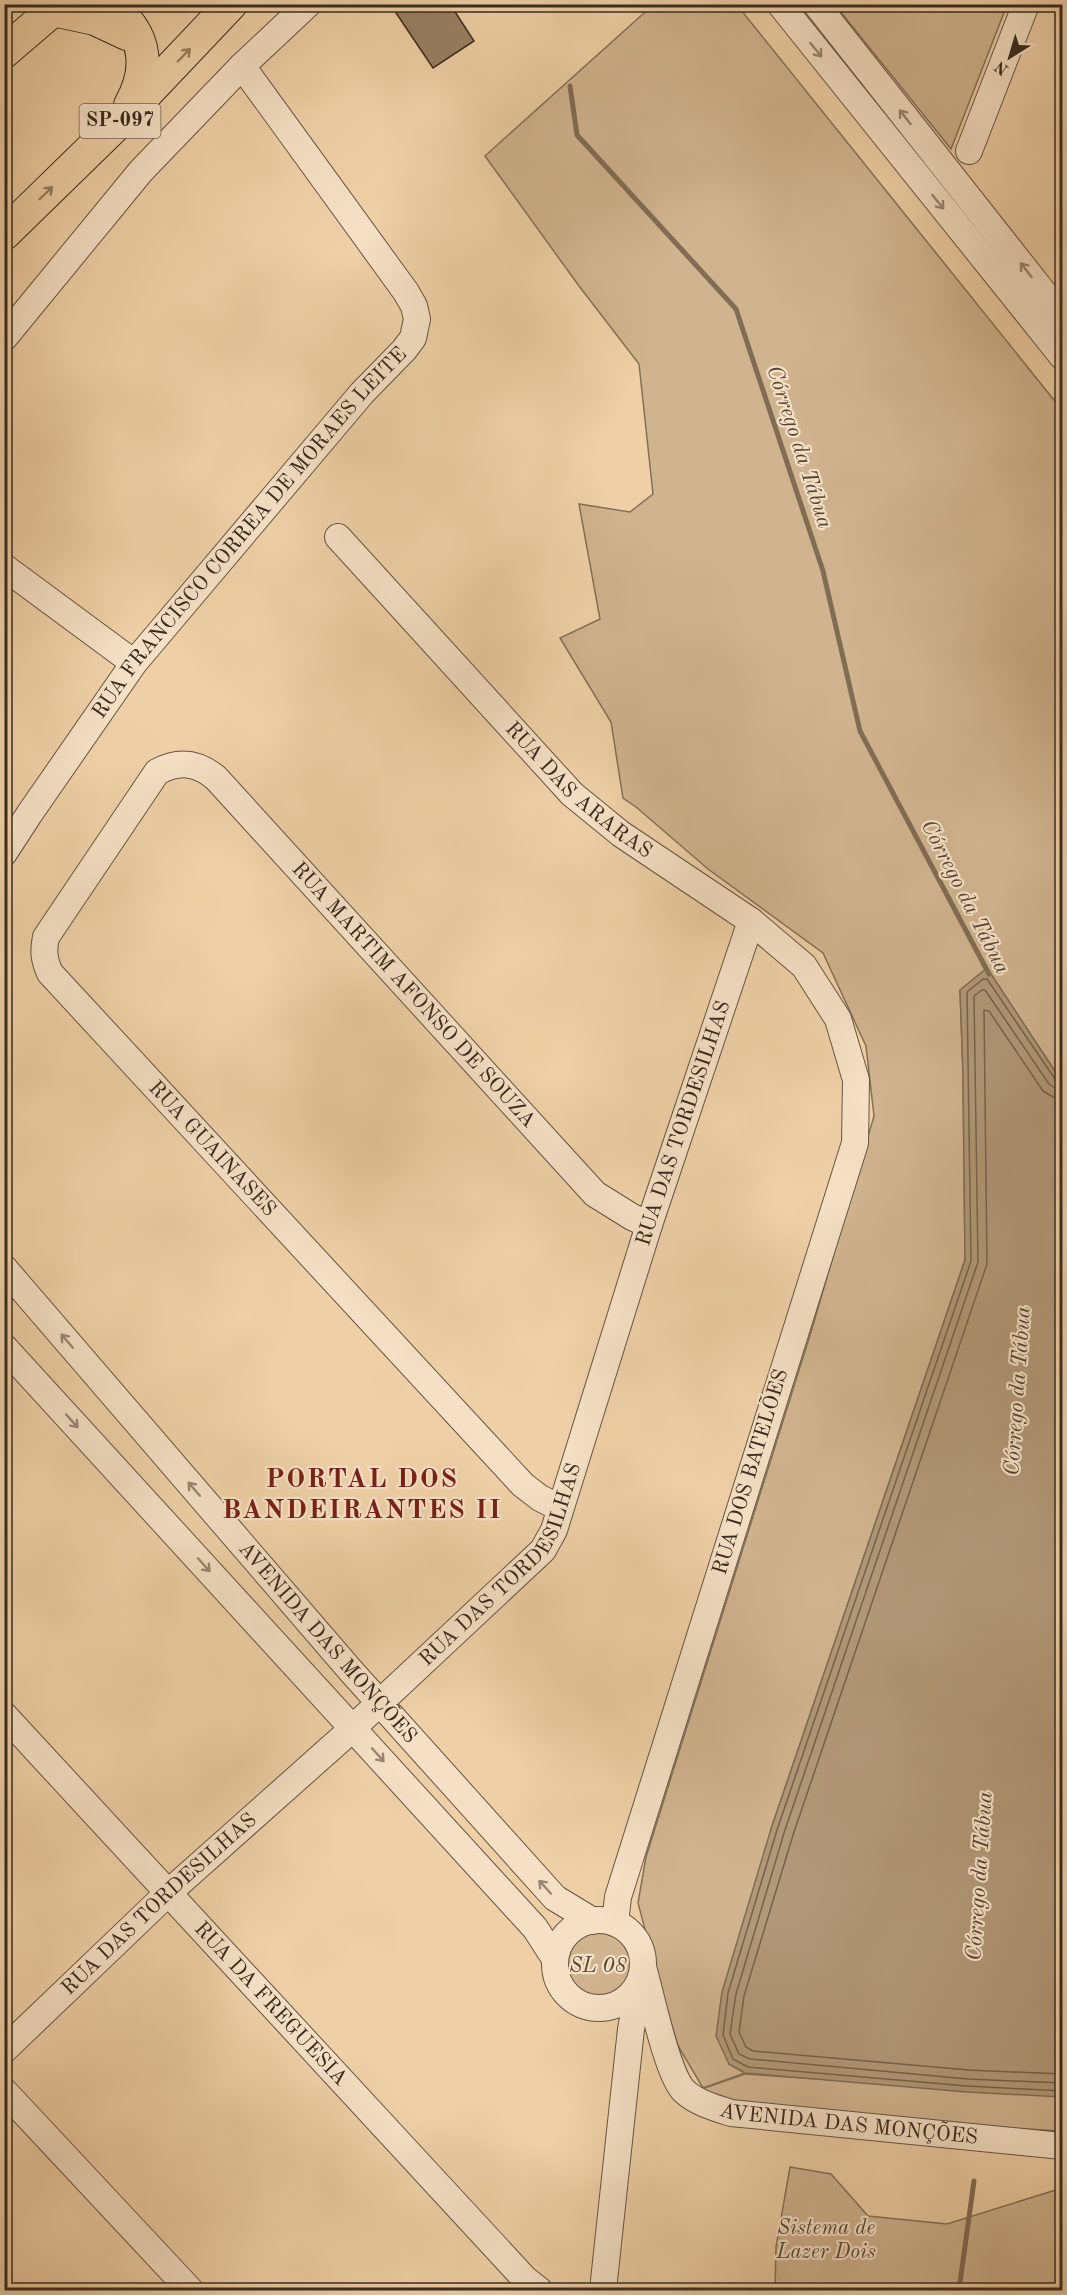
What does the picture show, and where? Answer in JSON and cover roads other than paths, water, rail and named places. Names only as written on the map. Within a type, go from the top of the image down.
[{"type":"main road","points":[[107,4],[118,12],[138,40],[143,56],[143,74],[136,94],[122,119]]},
{"type":"main road","name":"SP-097","points":[[4,234],[122,119],[231,4]]},
{"type":"main road","points":[[4,52],[56,7],[95,19],[138,40]]},
{"type":"street","points":[[4,338],[141,171],[242,66],[308,4]]},
{"type":"street","points":[[780,4],[1057,341]]},
{"type":"street","points":[[816,4],[1062,316]]},
{"type":"street","points":[[969,151],[1026,4]]},
{"type":"street","name":"RUA FRANCISCO CORREA DE MORAES LEITE","points":[[4,853],[134,663],[362,393],[404,350],[412,338],[417,319],[414,306],[406,292],[242,66]]},
{"type":"street","name":"RUA DAS ARARAS","points":[[338,537],[572,794],[621,834],[751,921],[804,966],[838,1019]]},
{"type":"street","points":[[4,567],[134,663]]},
{"type":"street","name":"RUA MARTIM AFONSO DE SOUZA","points":[[181,764],[200,767],[216,778],[595,1194],[650,1225]]},
{"type":"street","name":"RUA GUAINASES","points":[[181,764],[168,766],[157,772],[46,937],[45,962],[50,973],[523,1485],[540,1498],[560,1508]]},
{"type":"street","name":"RUA DAS TORDESILHAS","points":[[4,2050],[168,1893],[352,1728],[543,1550],[554,1530],[650,1225],[751,921]]},
{"type":"street","name":"RUA DOS BATELÕES","points":[[604,1922],[618,1897],[855,1143],[856,1080],[838,1019]]},
{"type":"street","name":"AVENIDA DAS MONÇÕES","points":[[4,1268],[379,1703],[555,1898],[604,1922]]},
{"type":"street","name":"AVENIDA DAS MONÇÕES","points":[[4,1347],[536,1928],[555,1959]]},
{"type":"street","name":"RUA DA FREGUESIA","points":[[4,1715],[501,2253],[539,2290]]},
{"type":"street","points":[[603,2290],[632,2029],[642,1972],[640,1946],[634,1936],[604,1922],[572,1929],[564,1937],[555,1959],[559,1981],[571,1997],[587,2006],[606,2008],[623,2001],[631,1994],[642,1972]]},
{"type":"street","name":"AVENIDA DAS MONÇÕES","points":[[642,1972],[665,2049],[683,2090],[711,2107],[731,2113],[1062,2146]]},
{"type":"street","points":[[606,2008],[632,2029],[665,2049]]},
{"type":"street","points":[[4,2091],[190,2290]]},
{"type":"water","points":[[987,968],[1062,1082],[1062,2097],[967,2092],[745,2073],[729,2064],[716,2036],[722,1992],[771,1829],[965,1260],[960,990]]},
{"type":"waterway","name":"Córrego da Tábua","points":[[570,86],[577,135],[736,309],[823,571],[860,731],[989,974]]},
{"type":"waterway","name":"Córrego da Tábua","points":[[959,2290],[974,2181]]},
{"type":"district","name":"PORTAL DOS BANDEIRANTES II","points":[[362,1494]]},
{"type":"park label","name":"SL 08","points":[[598,1966]]},
{"type":"park label","name":"Sistema de Lazer Dois","points":[[826,2240]]}]
